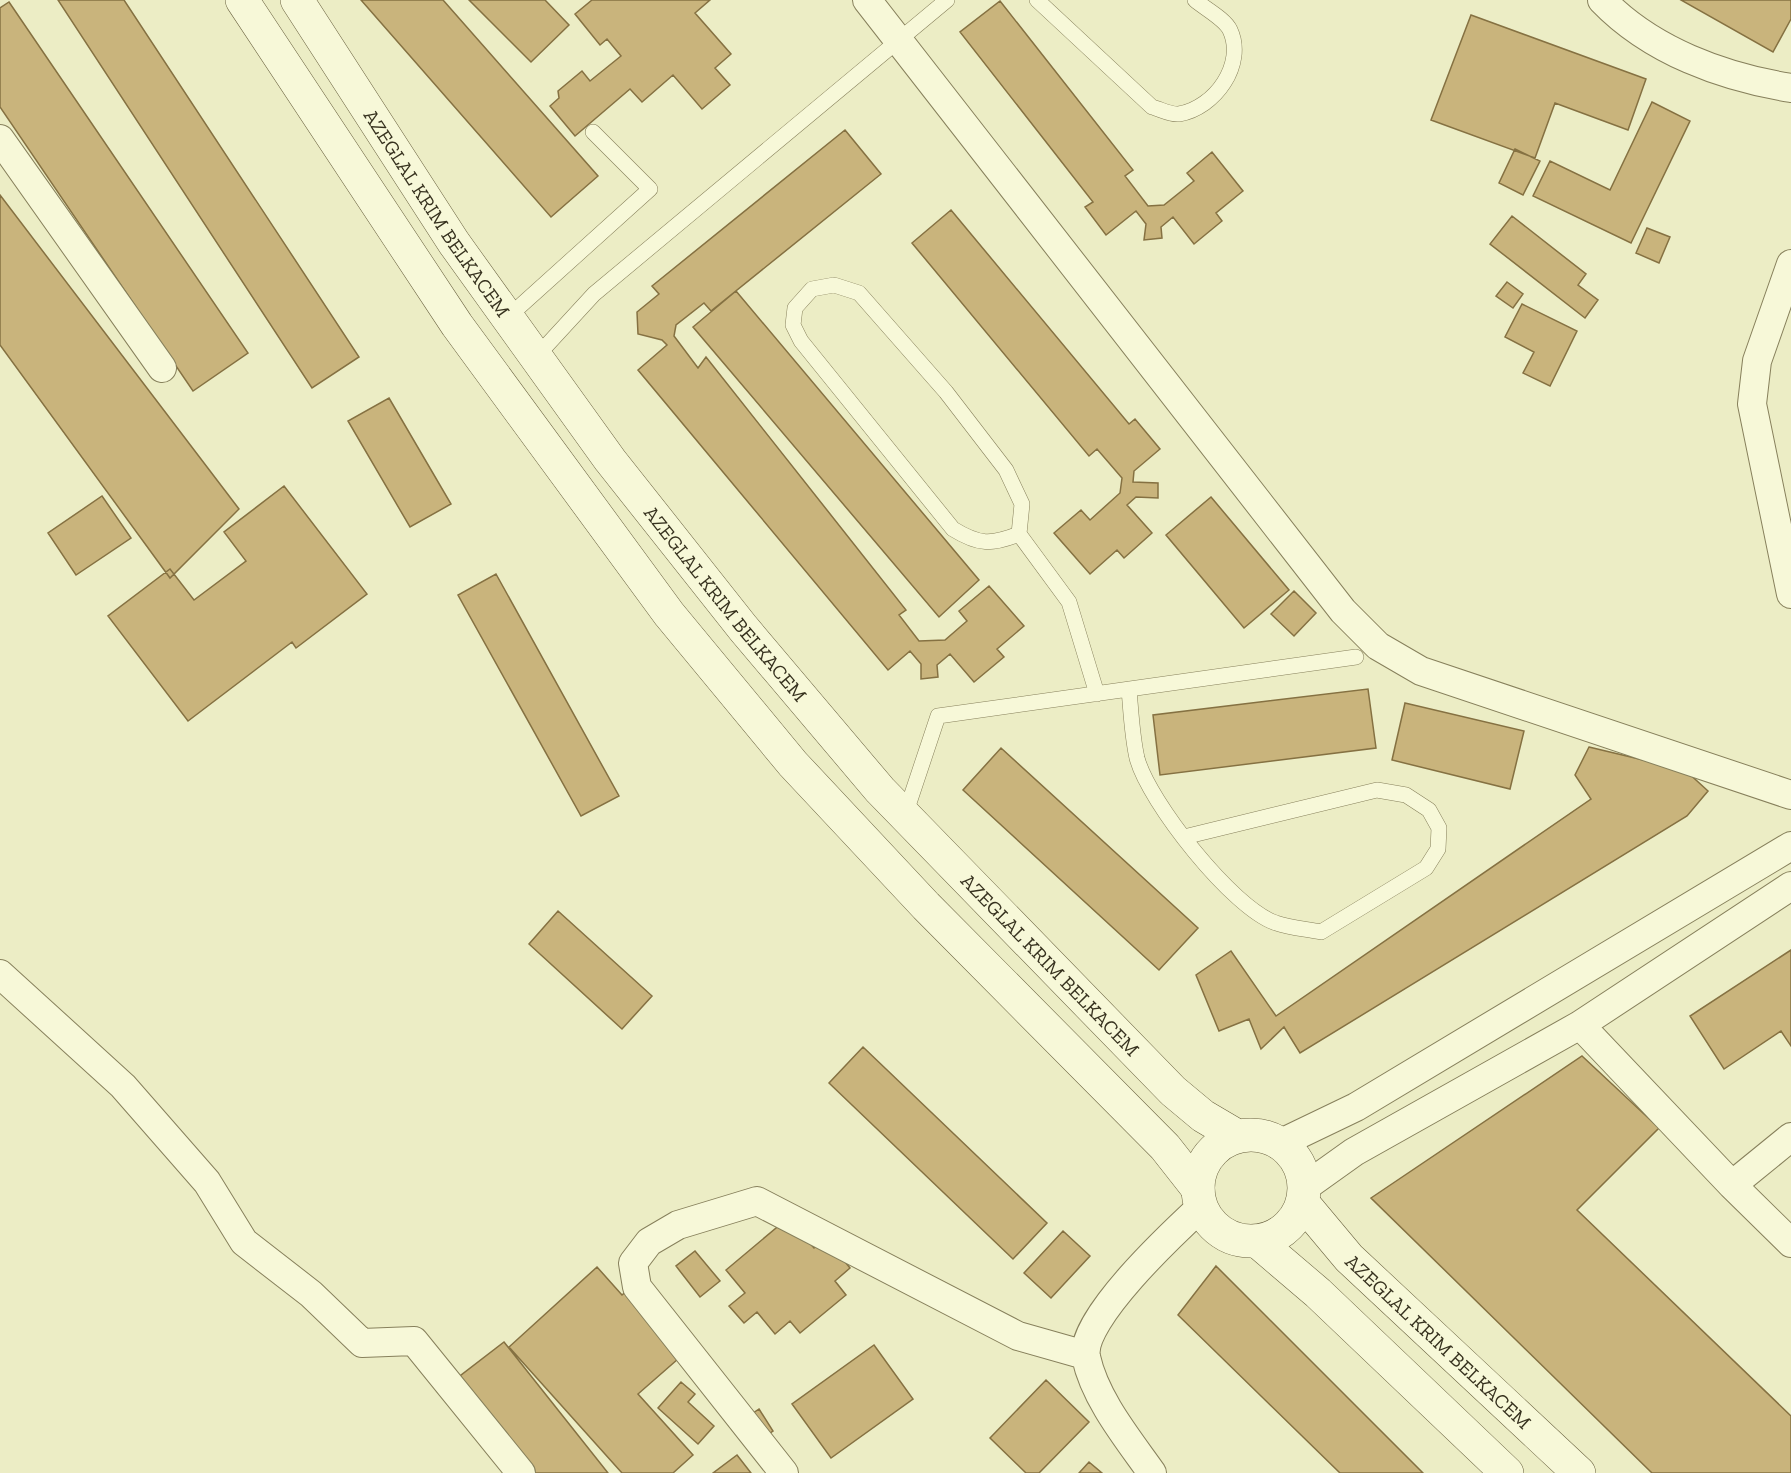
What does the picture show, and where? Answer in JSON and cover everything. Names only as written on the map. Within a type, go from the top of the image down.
[{"type":"main road","points":[[242,0],[457,325],[669,614],[793,764],[934,914],[1165,1147],[1199,1198],[1210,1222],[1223,1233],[1240,1240],[1257,1241],[1273,1237],[1286,1229],[1304,1195],[1302,1171],[1294,1157],[1279,1144],[1253,1135],[1238,1136],[1221,1144],[1208,1156],[1200,1171],[1199,1198]]},
{"type":"main road","name":"AZEGLAL KRIM BELKACEM","points":[[297,0],[454,243],[610,460],[735,619],[880,790],[1173,1091],[1203,1116],[1238,1136]]},
{"type":"main road","name":"AZEGLAL KRIM BELKACEM","points":[[1304,1195],[1349,1258],[1579,1473]]},
{"type":"main road","points":[[1257,1241],[1311,1287],[1507,1473]]},
{"type":"street","points":[[867,0],[1343,611],[1378,646],[1421,671],[1791,795]]},
{"type":"street","points":[[1602,0],[1636,29],[1671,52],[1761,83],[1791,88]]},
{"type":"street","points":[[0,139],[162,368]]},
{"type":"street","points":[[1791,264],[1757,361],[1752,404],[1791,594]]},
{"type":"street","points":[[1279,1144],[1356,1107],[1791,846]]},
{"type":"street","points":[[1304,1195],[1354,1152],[1580,1025],[1791,886]]},
{"type":"street","points":[[0,974],[123,1086],[207,1182],[244,1242],[311,1294],[362,1343],[414,1341],[521,1473]]},
{"type":"street","points":[[1580,1025],[1732,1185],[1790,1241]]},
{"type":"street","points":[[1732,1185],[1791,1137]]},
{"type":"street","points":[[1152,1473],[1095,1383],[1085,1355],[1090,1332],[1113,1297],[1199,1198]]},
{"type":"street","points":[[784,1473],[637,1287],[633,1263],[649,1242],[678,1225],[757,1201],[1018,1336],[1085,1355]]},
{"type":"lane","points":[[536,357],[594,294],[947,0]]},
{"type":"lane","points":[[1037,0],[1152,107],[1177,115],[1200,108],[1224,84],[1236,53],[1230,27],[1194,0]]},
{"type":"lane","points":[[508,317],[650,189],[593,132]]},
{"type":"lane","points":[[1019,534],[996,543],[972,541],[953,529],[801,341],[793,325],[795,308],[812,289],[834,285],[859,293],[946,392],[1006,470],[1022,504],[1019,534],[1069,602],[1097,694]]},
{"type":"lane","points":[[905,815],[938,716],[1356,657]]},
{"type":"lane","points":[[1129,689],[1137,759],[1153,794],[1184,837],[1242,904],[1275,923],[1321,932],[1426,868],[1438,849],[1439,828],[1429,810],[1406,795],[1377,790],[1184,837]]},
{"type":"building","points":[[58,0],[124,0],[359,357],[312,388]]},
{"type":"building","points":[[361,0],[443,0],[598,176],[551,217]]},
{"type":"building","points":[[469,0],[545,0],[569,25],[531,62]]},
{"type":"building","points":[[592,0],[710,0],[695,13],[731,54],[715,68],[730,85],[702,109],[673,75],[642,102],[630,89],[575,136],[550,106],[559,98],[558,91],[582,71],[590,81],[621,56],[607,39],[600,45],[575,14]]},
{"type":"building","points":[[1681,0],[1791,0],[1791,19],[1773,52]]},
{"type":"building","points":[[1000,1],[1133,170],[1125,176],[1148,206],[1164,205],[1194,181],[1187,173],[1212,152],[1243,191],[1216,213],[1222,221],[1194,244],[1173,217],[1161,227],[1162,238],[1144,240],[1146,224],[1136,211],[1106,235],[1085,207],[1093,202],[960,32]]},
{"type":"building","points":[[9,2],[248,353],[193,391],[0,107],[0,8]]},
{"type":"building","points":[[1471,15],[1646,79],[1628,130],[1555,103],[1535,158],[1431,120]]},
{"type":"building","points":[[1652,102],[1690,121],[1631,243],[1533,196],[1550,161],[1610,190]]},
{"type":"building","points":[[845,130],[881,174],[711,311],[704,303],[676,325],[674,336],[698,368],[706,357],[906,610],[899,615],[919,641],[945,640],[967,621],[959,611],[989,586],[1024,626],[997,649],[1004,657],[974,682],[950,654],[937,665],[938,677],[921,679],[921,664],[910,651],[888,670],[638,370],[667,345],[662,340],[638,334],[637,312],[659,294],[652,286]]},
{"type":"building","points":[[1515,149],[1540,161],[1523,195],[1499,183]]},
{"type":"building","points":[[0,195],[239,509],[170,578],[0,345]]},
{"type":"building","points":[[951,210],[1129,424],[1135,419],[1160,449],[1134,471],[1133,482],[1158,483],[1158,498],[1136,497],[1127,505],[1152,533],[1124,558],[1117,550],[1090,574],[1054,533],[1081,510],[1090,520],[1120,493],[1122,478],[1097,449],[1089,456],[912,243]]},
{"type":"building","points":[[1512,216],[1586,274],[1578,285],[1598,300],[1585,318],[1490,244]]},
{"type":"building","points":[[1647,228],[1670,237],[1659,263],[1636,253]]},
{"type":"building","points":[[1507,282],[1523,294],[1513,308],[1496,296]]},
{"type":"building","points":[[736,291],[979,580],[939,617],[693,327]]},
{"type":"building","points":[[1522,304],[1577,331],[1550,386],[1523,373],[1534,352],[1505,337]]},
{"type":"building","points":[[389,398],[451,504],[410,527],[348,421]]},
{"type":"building","points":[[284,486],[367,594],[296,648],[292,642],[188,721],[108,616],[170,569],[194,600],[246,561],[224,532]]},
{"type":"building","points":[[102,496],[131,538],[76,575],[48,533]]},
{"type":"building","points":[[1211,497],[1289,590],[1244,628],[1166,535]]},
{"type":"building","points":[[496,574],[619,796],[581,816],[458,595]]},
{"type":"building","points":[[1294,591],[1316,613],[1294,636],[1271,614]]},
{"type":"building","points":[[1368,689],[1376,748],[1160,775],[1153,715]]},
{"type":"building","points":[[1405,703],[1524,731],[1510,789],[1392,760]]},
{"type":"building","points":[[1589,747],[1685,770],[1708,791],[1687,816],[1300,1053],[1284,1027],[1261,1049],[1249,1019],[1219,1031],[1196,975],[1231,951],[1276,1016],[1591,799],[1575,775]]},
{"type":"building","points":[[1001,748],[1198,928],[1159,970],[963,790]]},
{"type":"building","points":[[558,911],[652,996],[622,1029],[529,944]]},
{"type":"building","points":[[1791,950],[1791,1046],[1781,1031],[1724,1069],[1690,1016]]},
{"type":"building","points":[[863,1047],[1047,1223],[1013,1259],[829,1083]]},
{"type":"building","points":[[1582,1056],[1659,1128],[1577,1210],[1791,1416],[1791,1473],[1652,1473],[1371,1198]]},
{"type":"building","points":[[788,1218],[814,1248],[826,1238],[850,1268],[835,1281],[846,1295],[800,1333],[790,1321],[775,1334],[757,1312],[744,1323],[729,1306],[745,1293],[726,1270]]},
{"type":"building","points":[[1063,1231],[1090,1256],[1051,1298],[1024,1273]]},
{"type":"building","points":[[695,1251],[720,1281],[700,1297],[676,1266]]},
{"type":"building","points":[[1216,1266],[1423,1473],[1340,1473],[1178,1315]]},
{"type":"building","points":[[597,1267],[622,1295],[629,1289],[686,1352],[638,1394],[693,1455],[673,1473],[622,1473],[509,1347]]},
{"type":"building","points":[[504,1342],[608,1473],[531,1473],[456,1379]]},
{"type":"building","points":[[874,1345],[913,1399],[831,1458],[792,1404]]},
{"type":"building","points":[[1046,1380],[1089,1422],[1039,1473],[1026,1473],[990,1438]]},
{"type":"building","points":[[681,1382],[695,1394],[688,1402],[714,1426],[698,1444],[658,1408]]},
{"type":"building","points":[[759,1409],[773,1431],[760,1440],[746,1418]]},
{"type":"building","points":[[737,1455],[751,1473],[713,1473]]},
{"type":"building","points":[[1089,1462],[1102,1473],[1079,1473]]}]
